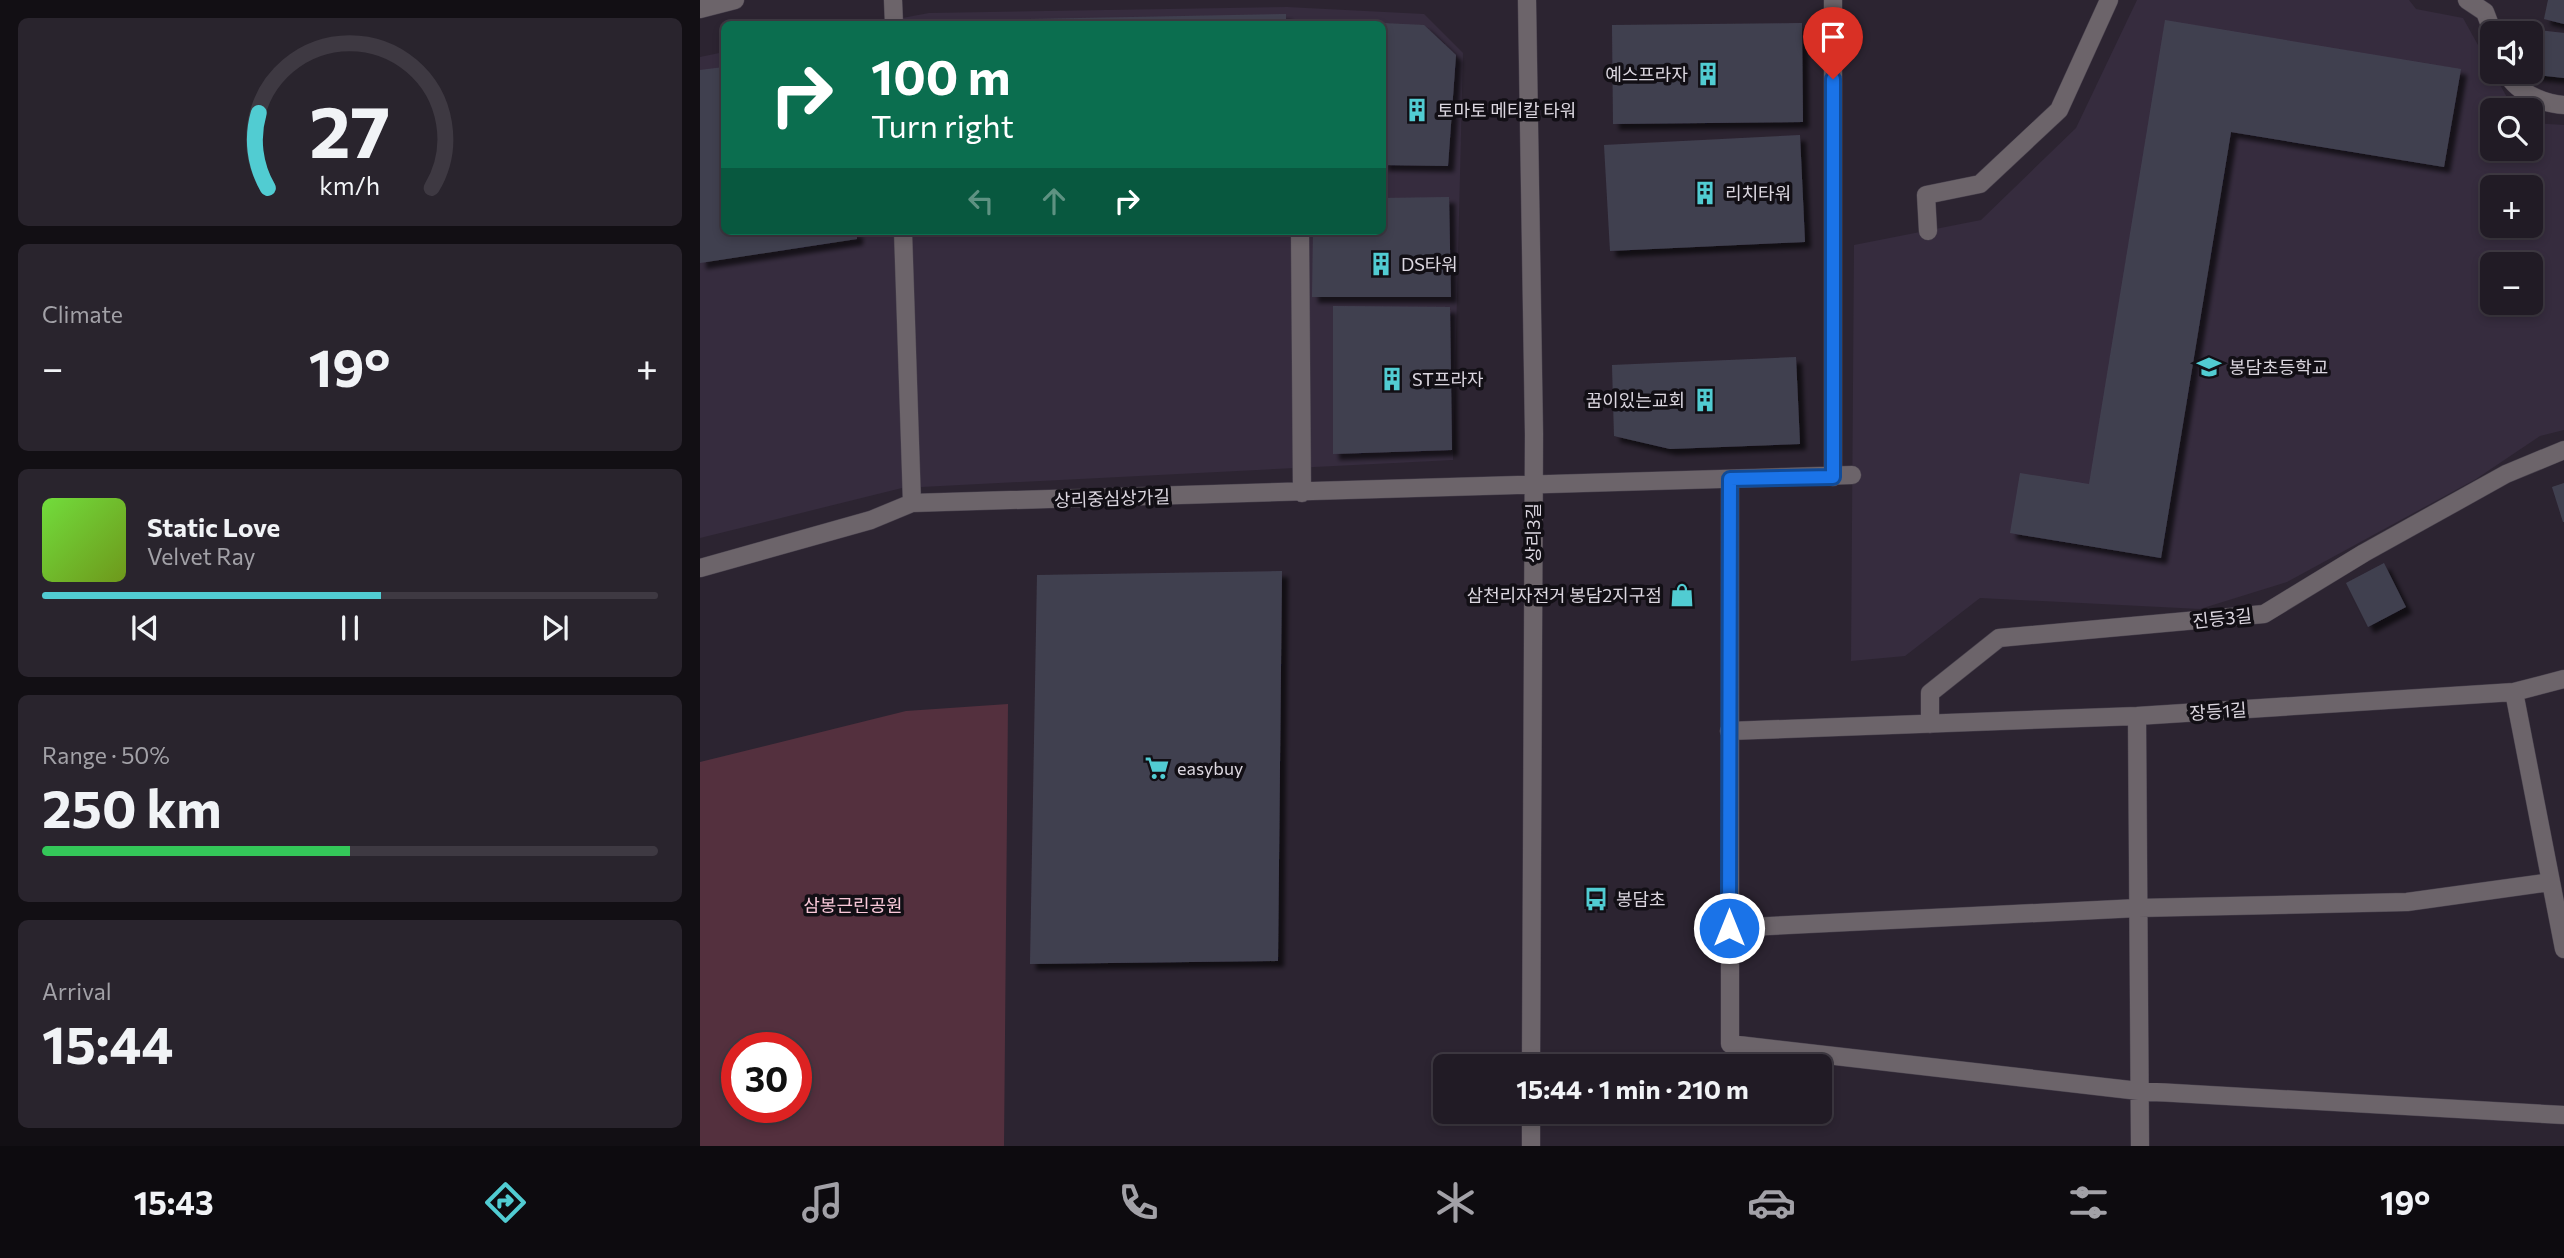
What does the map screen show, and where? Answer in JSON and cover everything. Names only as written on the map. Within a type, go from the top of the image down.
[{"type":"street","points":[[700,9],[735,0]]},
{"type":"street","points":[[894,0],[894,21]]},
{"type":"street","name":"상리3길","points":[[1527,0],[1534,486],[1531,1054]]},
{"type":"street","points":[[1833,0],[1833,477]]},
{"type":"street","points":[[1928,231],[1926,195],[1980,184],[2059,110],[2109,0]]},
{"type":"street","points":[[2467,0],[2486,12],[2489,21]]},
{"type":"street","points":[[2515,84],[2548,104],[2564,105]]},
{"type":"street","points":[[903,235],[912,503]]},
{"type":"street","points":[[1300,235],[1302,493]]},
{"type":"street","name":"진등3길","points":[[1930,724],[1930,693],[1999,638],[2264,614],[2364,553],[2494,480],[2564,450]]},
{"type":"street","name":"상리중심상가길","points":[[700,568],[871,520],[912,503],[1852,475]]},
{"type":"street","points":[[1730,479],[1730,1044],[2138,1091],[2564,1115]]},
{"type":"street","name":"장등1길","points":[[1728,731],[2137,716],[2514,692],[2564,679]]},
{"type":"street","points":[[2514,692],[2564,949]]},
{"type":"street","points":[[2137,716],[2140,1146]]},
{"type":"street","points":[[1729,928],[2138,908],[2407,902],[2551,882]]},
{"type":"street","points":[[1531,1124],[1531,1146]]},
{"type":"shaded area","name":"봉담초등학교","points":[[2137,0],[2409,0],[2416,9],[2463,18],[2480,49],[2480,84],[2500,84],[2507,98],[2480,98],[2480,161],[2543,161],[2543,124],[2564,125],[2564,430],[2540,436],[2476,479],[2287,582],[2200,609],[1980,598],[1905,656],[1851,661],[1854,245],[1981,220],[2076,128]]},
{"type":"shaded area","points":[[1287,7],[1424,14],[1463,53],[1453,460],[902,488],[700,538],[700,57],[721,53],[721,235],[1386,235],[1386,21],[886,21],[929,13]]},
{"type":"green space","name":"삼봉근린공원","points":[[1008,704],[1004,1146],[700,1146],[700,762],[906,711]]},
{"type":"building","points":[[2548,0],[2564,0],[2564,24],[2544,19]]},
{"type":"building","points":[[1286,14],[1286,21],[930,21]]},
{"type":"building","name":"봉담초등학교","points":[[2165,20],[2461,69],[2444,167],[2231,132],[2161,558],[2010,533],[2020,473],[2089,484]]},
{"type":"building","name":"토마토 메티칼 타워","points":[[1386,23],[1424,25],[1456,55],[1448,166],[1386,165]]},
{"type":"building","name":"예스프라자","points":[[1802,23],[1803,122],[1613,124],[1612,25]]},
{"type":"building","points":[[2543,31],[2564,33],[2564,78],[2543,76]]},
{"type":"building","points":[[721,67],[721,235],[857,235],[857,239],[700,263],[700,70]]},
{"type":"building","name":"리치타워","points":[[1800,135],[1805,242],[1610,251],[1604,145]]},
{"type":"building","name":"DS타워","points":[[1449,197],[1451,297],[1312,297],[1313,235],[1386,235],[1386,198]]},
{"type":"building","name":"ST프라자","points":[[1333,306],[1450,307],[1452,450],[1333,454]]},
{"type":"building","name":"꿈이있는교회","points":[[1796,357],[1800,444],[1670,449],[1614,436],[1612,365]]},
{"type":"building","points":[[2564,483],[2564,522],[2563,522],[2552,487]]},
{"type":"building","points":[[2384,563],[2406,607],[2368,627],[2346,583]]},
{"type":"building","name":"easybuy","points":[[1282,571],[1278,961],[1030,964],[1037,575]]},
{"type":"place","name":"예스프라자","points":[[1708,74]]},
{"type":"place","name":"토마토 메티칼 타워","points":[[1417,110]]},
{"type":"place","name":"리치타워","points":[[1705,193]]},
{"type":"place","name":"DS타워","points":[[1381,264]]},
{"type":"place","name":"봉담초등학교","points":[[2209,367]]},
{"type":"place","name":"ST프라자","points":[[1392,379]]},
{"type":"place","name":"꿈이있는교회","points":[[1705,400]]},
{"type":"place","name":"삼천리자전거 봉담2지구점","points":[[1682,595]]},
{"type":"place","name":"easybuy","points":[[1157,768]]},
{"type":"place","name":"봉담초","points":[[1596,899]]},
{"type":"route","points":[[1729,928],[1730,479],[1833,477],[1833,79]]}]
